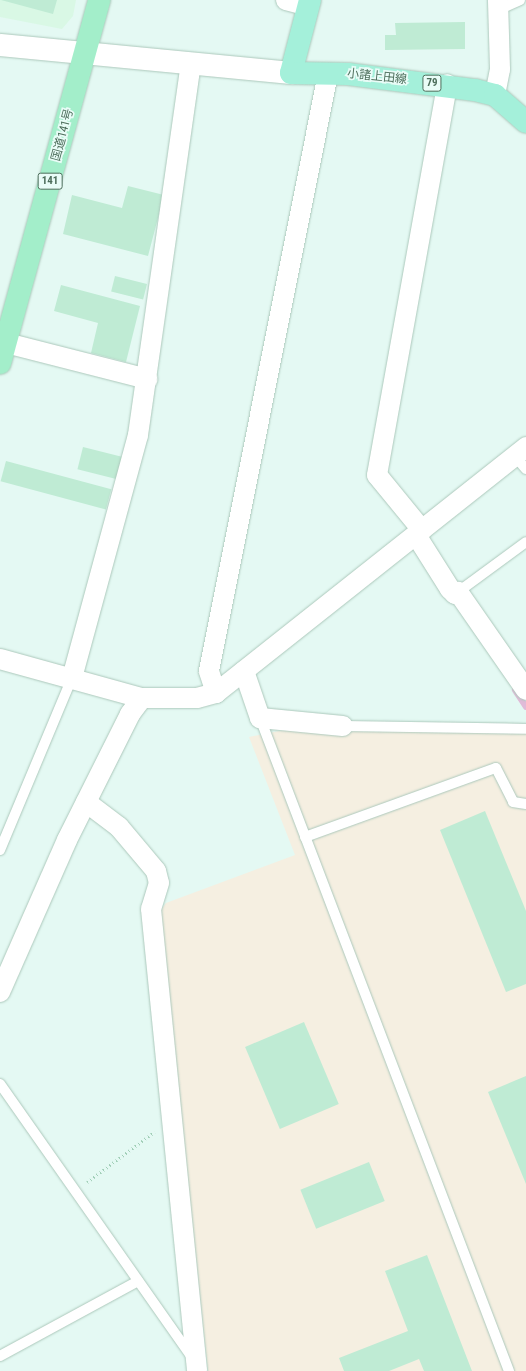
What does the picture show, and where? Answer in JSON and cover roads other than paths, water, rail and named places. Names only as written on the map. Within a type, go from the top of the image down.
[{"type":"highway","name":"国道141号","points":[[3,353],[99,0]]},
{"type":"main road","points":[[292,73],[309,3]]},
{"type":"main road","name":"小諸上田線","points":[[292,73],[328,74],[447,84],[496,95],[526,122]]},
{"type":"street","points":[[286,0],[309,3]]},
{"type":"street","points":[[496,95],[500,69],[498,5]]},
{"type":"street","points":[[0,44],[292,73]]},
{"type":"street","points":[[72,678],[138,435],[191,64]]},
{"type":"street","points":[[216,693],[209,671],[328,74]]},
{"type":"street","points":[[447,84],[377,475],[419,532],[450,589],[455,594],[458,592],[526,690]]},
{"type":"street","points":[[3,353],[147,379]]},
{"type":"street","points":[[0,659],[142,698],[197,698],[216,693],[419,532],[522,457]]},
{"type":"street","points":[[244,671],[260,718],[343,726]]},
{"type":"street","points":[[0,992],[86,802],[130,714],[142,698]]},
{"type":"street","points":[[86,802],[119,826],[156,871],[159,882],[151,909],[196,1367]]},
{"type":"lane","points":[[498,5],[520,0]]},
{"type":"lane","points":[[458,592],[526,542]]},
{"type":"lane","points":[[0,850],[72,678]]},
{"type":"lane","points":[[260,718],[509,1371]]},
{"type":"lane","points":[[343,726],[526,729]]},
{"type":"lane","points":[[305,837],[496,768],[513,802],[526,804]]},
{"type":"lane","points":[[0,1084],[73,1192],[138,1281],[196,1367]]},
{"type":"lane","points":[[0,1356],[138,1281]]},
{"type":"waterway","points":[[515,690],[526,707]]}]
